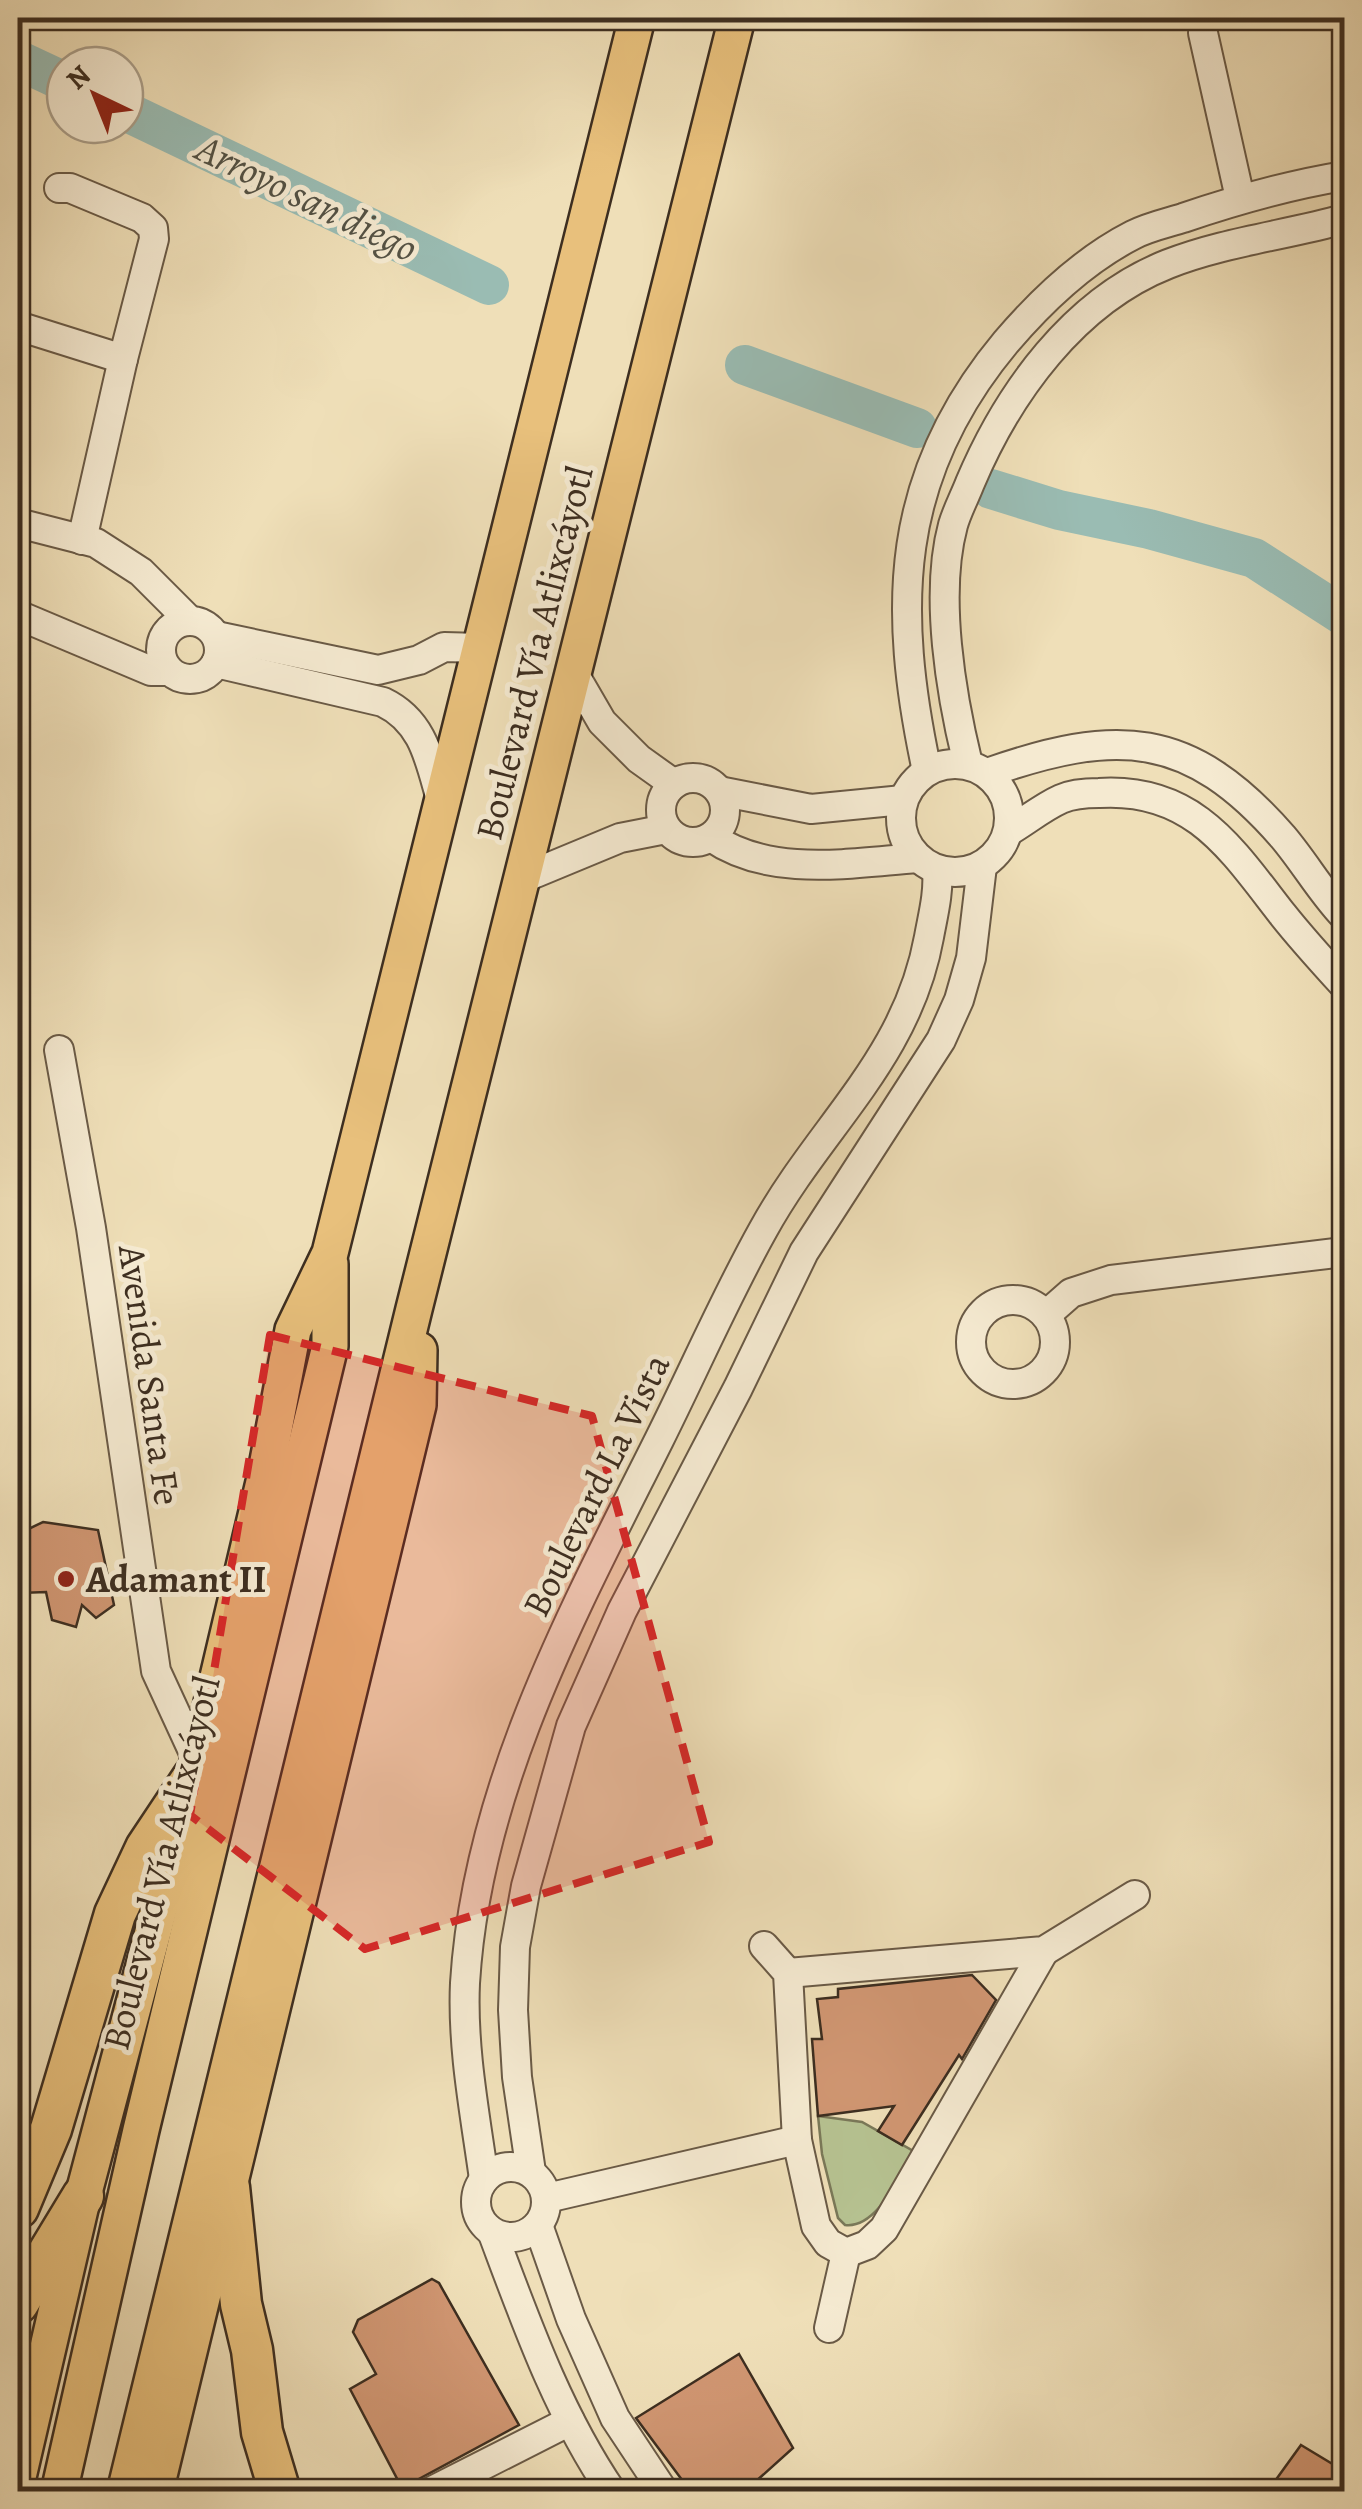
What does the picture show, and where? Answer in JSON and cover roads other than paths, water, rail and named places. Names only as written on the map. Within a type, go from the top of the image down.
[{"type":"highway","points":[[18,2208],[51,2129],[115,1914],[146,1848],[196,1769]]},
{"type":"highway","points":[[229,2186],[241,2304],[254,2364],[262,2432],[280,2492]]},
{"type":"highway","points":[[18,2302],[83,2196]]},
{"type":"main road","name":"Boulevard Vía Atlixcáyotl","points":[[18,2477],[83,2196],[196,1769],[264,1482],[293,1330],[330,1253],[638,18]]},
{"type":"main road","name":"Boulevard Vía Atlixcáyotl","points":[[125,2492],[414,1309],[737,18]]},
{"type":"main road","name":"Boulevard Vía Atlixcáyotl","points":[[59,2492],[141,2130],[330,1346],[330,1253]]},
{"type":"main road","name":"Boulevard Vía Atlixcáyotl","points":[[155,2492],[418,1405],[420,1354],[414,1309]]},
{"type":"street","points":[[1203,33],[1240,198]]},
{"type":"street","points":[[711,837],[732,852],[803,866],[927,864],[960,873],[982,866],[999,852],[1008,831],[1010,810],[1002,789],[978,769],[958,722],[944,606],[952,525],[988,440],[1022,385],[1065,336],[1110,296],[1167,264],[1340,220],[1334,178],[1240,198],[1134,234],[1088,264],[1032,311],[975,379],[946,428],[910,538],[912,698],[927,771]]},
{"type":"street","points":[[59,188],[70,188],[142,218],[153,228],[154,239],[122,359],[82,540]]},
{"type":"street","points":[[18,326],[122,359]]},
{"type":"street","points":[[18,523],[96,544],[129,562],[190,621]]},
{"type":"street","points":[[18,615],[151,671],[168,671]]},
{"type":"street","points":[[216,650],[207,674],[194,680],[168,671],[161,659],[160,646],[176,624],[200,623],[216,650],[398,709],[422,738],[442,804]]},
{"type":"street","points":[[216,650],[378,670],[419,660],[444,647],[481,648]]},
{"type":"street","points":[[573,672],[602,722],[639,759],[674,784]]},
{"type":"street","points":[[927,864],[905,842],[900,821],[903,800],[912,784],[927,771],[947,764],[978,769],[1054,751],[1110,744],[1178,755],[1238,789],[1284,839],[1344,916]]},
{"type":"street","points":[[698,778],[710,782],[720,792],[725,816],[711,837],[687,842],[666,829],[660,805],[674,784],[698,778]]},
{"type":"street","points":[[720,792],[810,808],[903,800]]},
{"type":"street","points":[[1008,831],[1064,797],[1090,793],[1137,794],[1176,807],[1207,824],[1231,846],[1344,985]]},
{"type":"street","points":[[521,879],[607,842],[666,829]]},
{"type":"street","name":"Boulevard La Vista","points":[[484,2178],[466,2042],[465,1984],[479,1872],[490,1822],[514,1753],[583,1589],[763,1229],[885,1054],[907,1015],[922,973],[938,887],[927,864]]},
{"type":"street","name":"Boulevard La Vista","points":[[531,2172],[517,2077],[515,1946],[526,1886],[571,1726],[593,1673],[804,1252],[941,1040],[959,1000],[971,958],[982,866]]},
{"type":"street","name":"Avenida Santa Fe","points":[[60,1050],[91,1228],[156,1671],[196,1769]]},
{"type":"street","points":[[1046,1315],[1072,1293],[1111,1280],[1344,1252]]},
{"type":"street","points":[[696,1366],[738,1388]]},
{"type":"street","points":[[788,1973],[1044,1951],[1134,1895]]},
{"type":"street","points":[[764,1946],[788,1973],[796,2140],[816,2226],[828,2242],[846,2252],[868,2245],[884,2229],[1044,1951]]},
{"type":"street","points":[[546,2198],[796,2140]]},
{"type":"street","points":[[493,2234],[509,2238],[525,2235],[538,2226],[546,2211],[546,2198],[542,2184],[531,2172],[515,2166],[498,2168],[484,2178],[476,2194],[475,2209],[493,2234],[529,2332],[570,2421],[612,2492]]},
{"type":"street","points":[[538,2226],[571,2320],[615,2418],[664,2492]]},
{"type":"street","points":[[829,2328],[846,2252]]},
{"type":"street","points":[[430,2492],[570,2421]]},
{"type":"waterway","name":"Arroyo san diego","points":[[18,60],[45,73]]},
{"type":"waterway","name":"Arroyo san diego","points":[[145,121],[489,285]]},
{"type":"waterway","points":[[745,365],[917,428]]},
{"type":"waterway","points":[[991,489],[1059,510],[1149,529],[1254,558],[1344,616]]},
{"type":"place","name":"Adamant II","points":[[66,1579]]}]
